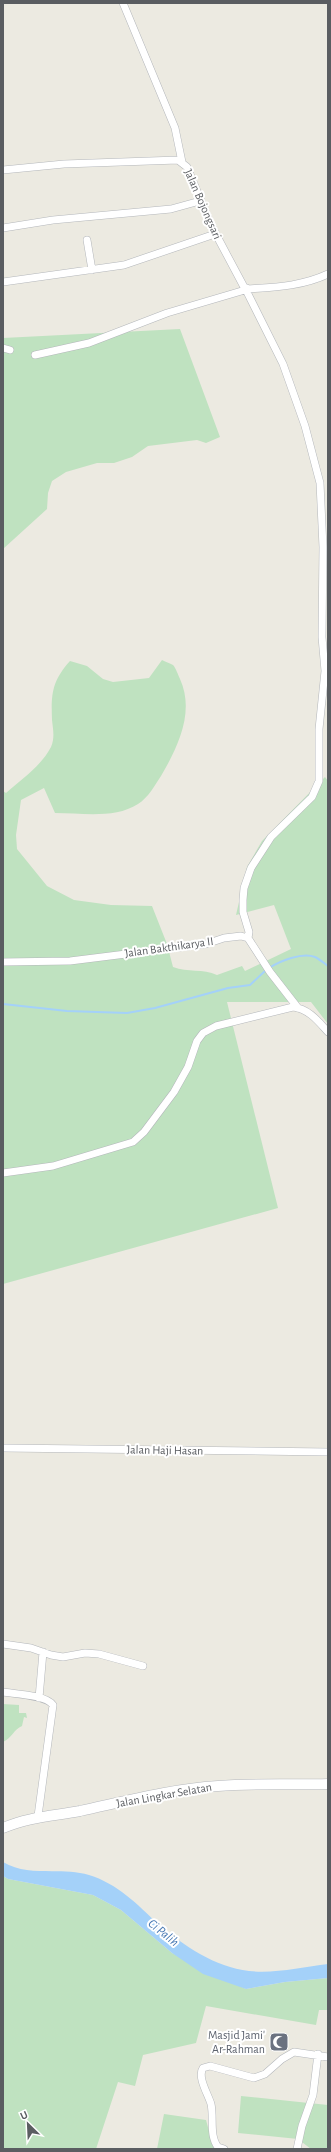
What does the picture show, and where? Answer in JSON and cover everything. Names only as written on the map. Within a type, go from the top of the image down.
[{"type":"street","points":[[123,3],[175,128],[182,162]]},
{"type":"street","name":"Jalan Bojongsari","points":[[3,170],[64,164],[176,160],[182,162],[187,167],[215,234],[283,364],[305,426],[320,483],[322,506],[322,637],[325,671],[319,729],[319,781],[312,797],[271,837],[251,868],[244,888],[243,900],[243,912],[249,932],[248,938]]},
{"type":"street","points":[[3,228],[53,220],[171,209],[200,201]]},
{"type":"street","points":[[3,282],[92,270],[141,260],[215,234]]},
{"type":"street","points":[[87,240],[92,270]]},
{"type":"street","points":[[35,355],[89,343],[167,313],[245,289],[289,286],[310,282],[328,274]]},
{"type":"street","name":"Jalan Bakthikarya II","points":[[3,962],[70,961],[206,944],[224,938],[241,936],[248,938]]},
{"type":"street","points":[[248,938],[268,969],[298,1008],[310,1014],[328,1032]]},
{"type":"street","points":[[3,1173],[53,1166],[133,1142],[144,1132],[174,1092],[188,1067],[197,1041],[203,1033],[216,1026],[283,1009],[298,1008]]},
{"type":"street","name":"Jalan Haji Hasan","points":[[3,1448],[328,1452]]},
{"type":"street","points":[[3,1644],[63,1657],[85,1653],[99,1654],[143,1666]]},
{"type":"street","points":[[39,1698],[43,1652]]},
{"type":"street","points":[[3,1692],[39,1698],[51,1703],[53,1707],[38,1816]]},
{"type":"street","name":"Jalan Lingkar Selatan","points":[[3,1828],[38,1816],[74,1812],[175,1790],[218,1786],[328,1784]]},
{"type":"street","points":[[224,2149],[218,2147],[214,2141],[211,2105],[202,2076],[203,2068],[210,2066],[254,2078],[270,2070],[290,2054],[318,2054],[328,2057]]},
{"type":"street","points":[[297,2149],[302,2126],[313,2095],[318,2054]]},
{"type":"green space","points":[[180,329],[220,437],[206,443],[197,440],[148,446],[132,457],[114,463],[97,463],[66,472],[52,481],[48,493],[47,509],[3,549],[3,338]]},
{"type":"green space","points":[[162,660],[173,665],[180,679],[186,704],[185,717],[173,753],[151,791],[142,801],[129,809],[119,812],[87,814],[55,813],[44,788],[21,800],[16,835],[17,849],[47,886],[74,900],[111,905],[152,906],[167,944],[173,967],[217,975],[242,966],[245,971],[291,949],[274,905],[236,915],[247,867],[262,841],[325,777],[328,781],[328,1024],[311,1002],[227,1002],[278,1208],[3,1284],[3,791],[6,793],[31,772],[47,754],[51,747],[53,737],[52,711],[54,688],[59,675],[70,661],[87,666],[103,679],[113,682],[149,678]]},
{"type":"green space","points":[[3,1704],[19,1705],[19,1713],[26,1713],[27,1718],[24,1717],[22,1726],[3,1742]]},
{"type":"green space","points":[[3,1876],[8,1879],[93,1895],[121,1910],[172,1953],[246,1989],[285,1982],[328,1978],[328,2010],[319,2010],[316,2025],[206,2006],[196,2043],[143,2055],[135,2086],[118,2082],[96,2149],[3,2149]]},
{"type":"green space","points":[[241,2096],[328,2105],[328,2149],[311,2149],[298,2139],[238,2133]]},
{"type":"green space","points":[[164,2114],[206,2120],[214,2149],[157,2149]]},
{"type":"water","name":"Ci Palih","points":[[3,1862],[24,1870],[68,1871],[89,1875],[99,1879],[126,1895],[178,1940],[200,1954],[224,1965],[236,1969],[268,1972],[328,1964],[328,1978],[285,1982],[246,1989],[203,1974],[172,1953],[121,1910],[93,1895],[8,1879],[3,1876]]},
{"type":"waterway","points":[[269,968],[285,960],[298,956],[315,957],[328,966]]},
{"type":"waterway","points":[[3,1004],[67,1011],[127,1013],[155,1008],[228,988],[250,985],[266,970]]},
{"type":"place","name":"Masjid Jami' Ar-Rahman","points":[[279,2042]]}]
